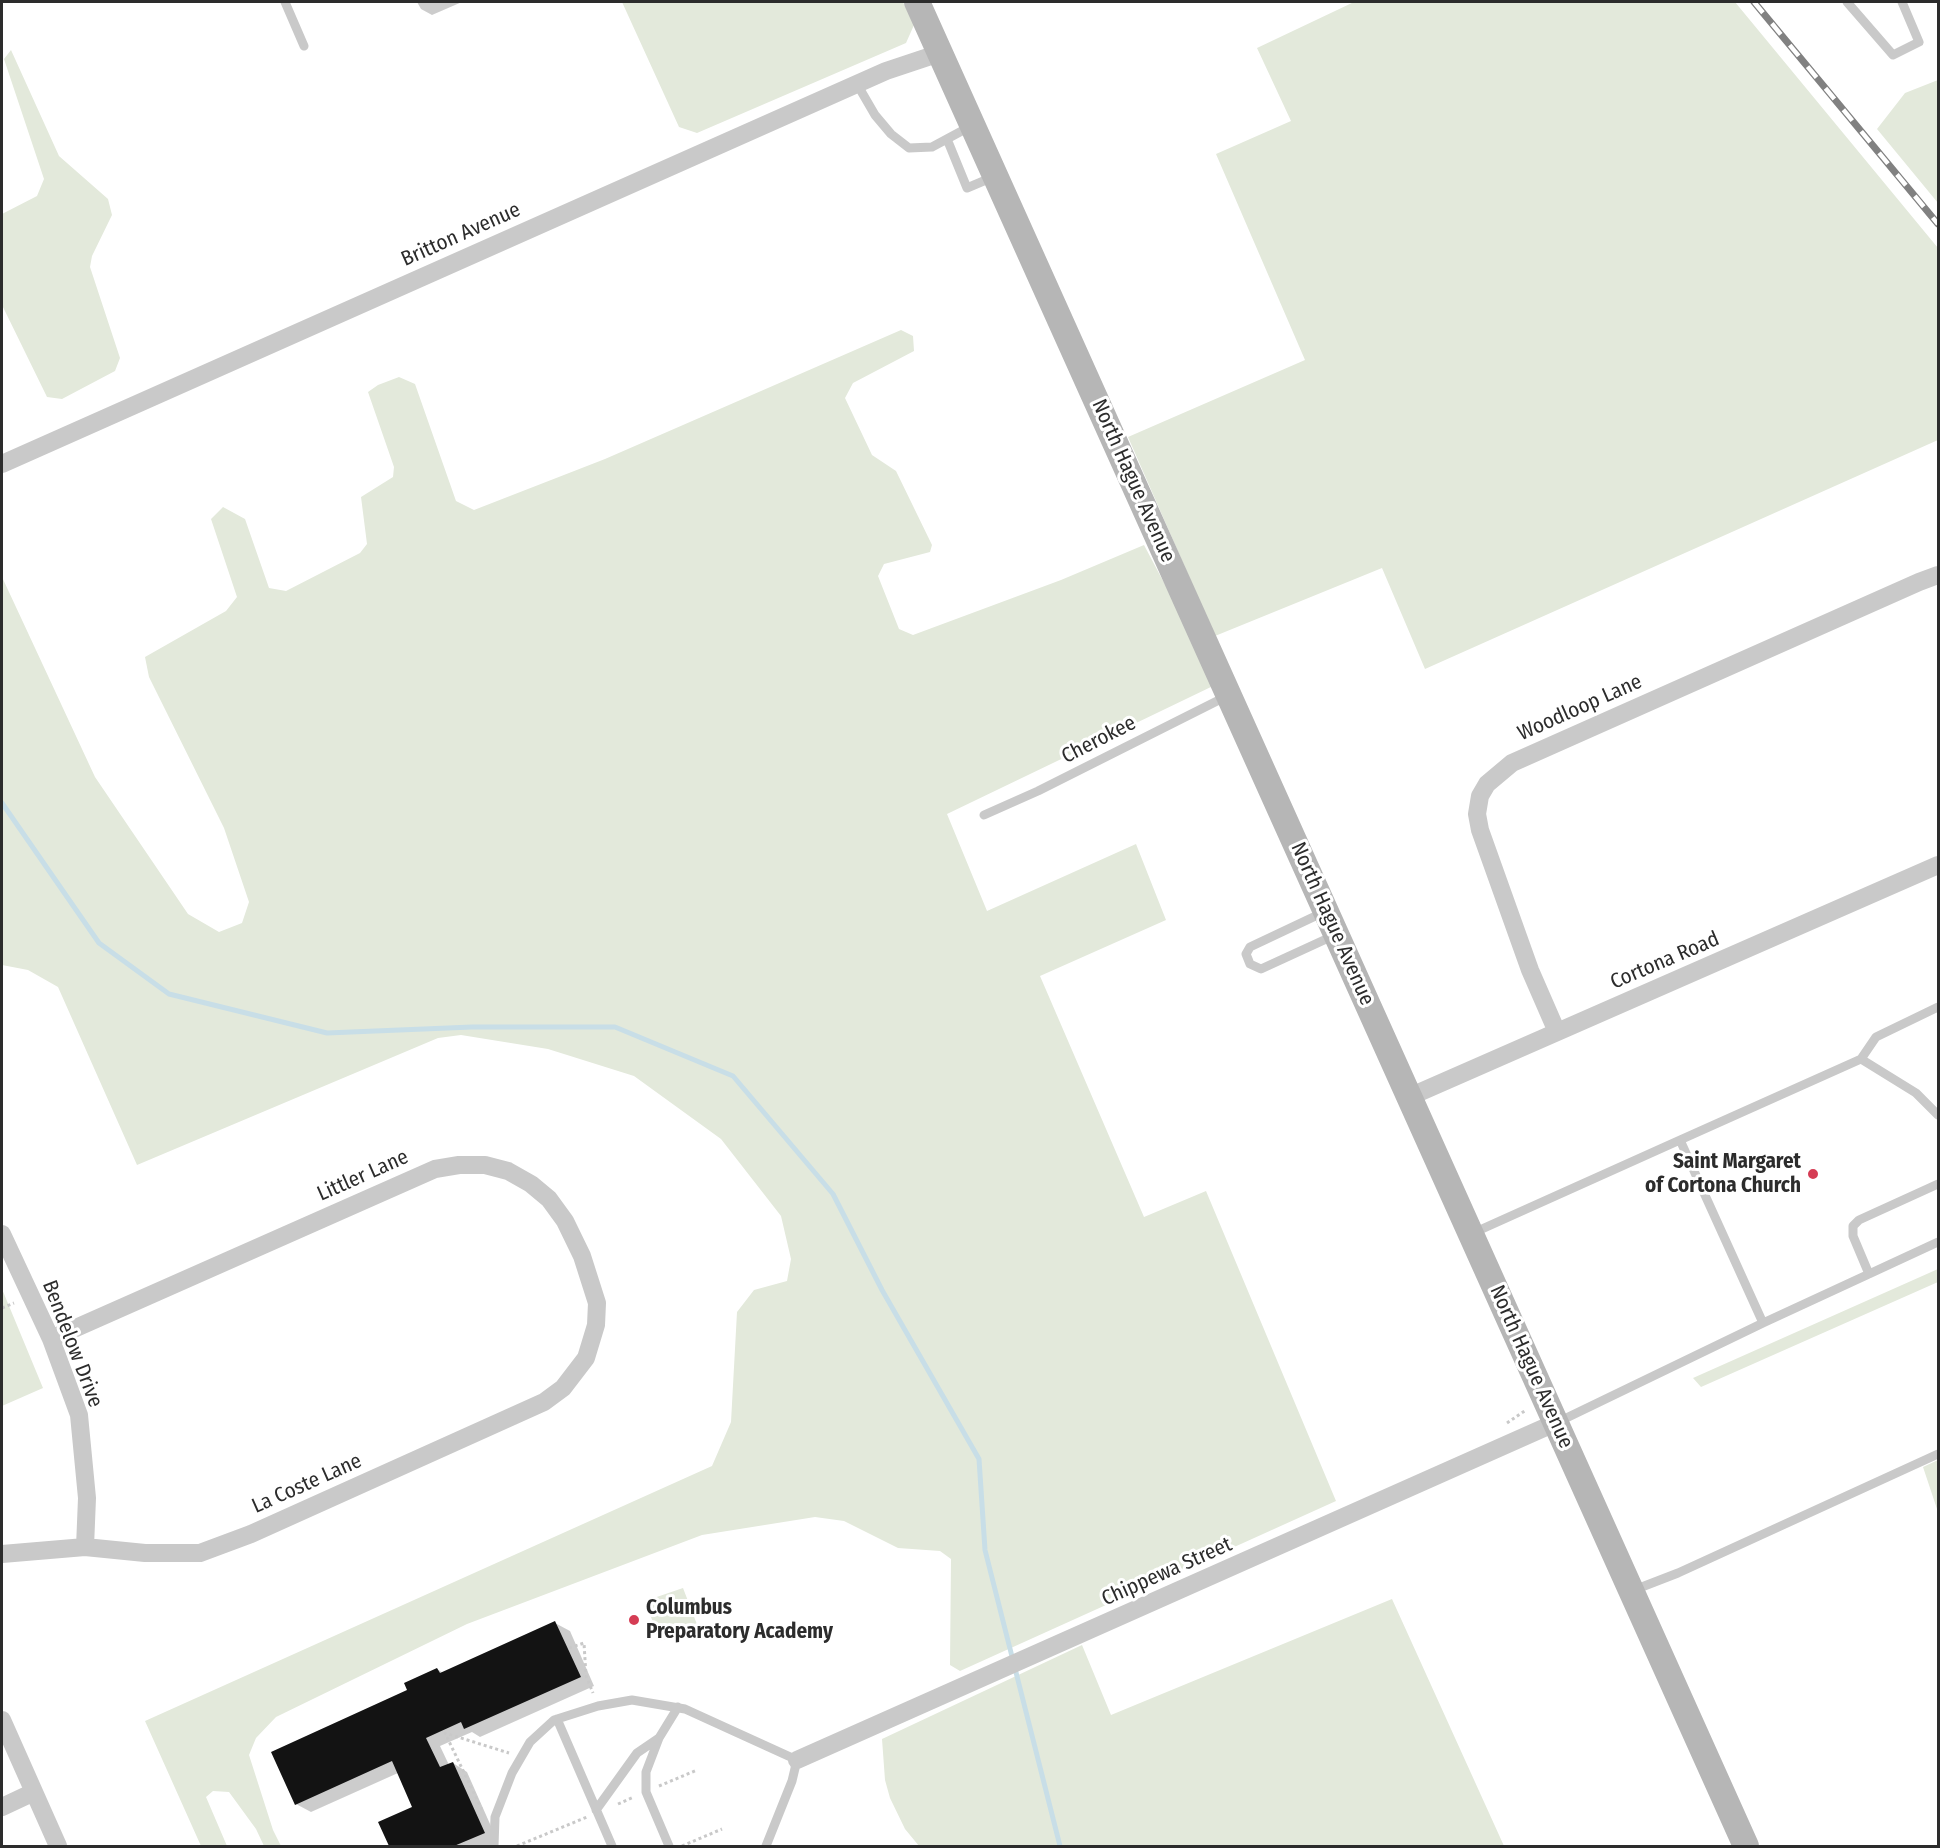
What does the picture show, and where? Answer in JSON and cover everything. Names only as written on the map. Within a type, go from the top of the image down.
[{"type":"main road","name":"North Hague Avenue","points":[[917,2],[1746,1846]]},
{"type":"street","name":"Britton Avenue","points":[[2,464],[857,84],[940,53]]},
{"type":"street","name":"Woodloop Lane","points":[[1557,1032],[1530,969],[1480,830],[1477,814],[1480,796],[1487,784],[1512,763],[1938,575]]},
{"type":"street","name":"Cortona Road","points":[[1409,1097],[1693,975],[1938,865]]},
{"type":"street","name":"Littler Lane","points":[[51,1339],[435,1169],[485,1165],[508,1171],[531,1184],[549,1199],[565,1221],[582,1256],[597,1303],[592,1346]]},
{"type":"street","name":"Bendelow Drive","points":[[2,1234],[51,1339],[79,1415],[87,1498],[85,1547]]},
{"type":"street","name":"La Coste Lane","points":[[2,1554],[85,1547],[146,1553],[200,1553],[251,1534],[544,1402],[580,1371],[592,1346]]},
{"type":"street","name":"Chippewa Street","points":[[797,1760],[1555,1423]]},
{"type":"street","points":[[2,1720],[58,1846]]},
{"type":"street","points":[[2,1807],[34,1792]]},
{"type":"lane","points":[[285,2],[304,46]]},
{"type":"lane","points":[[1847,2],[1893,55],[1919,42],[1902,2]]},
{"type":"lane","points":[[857,84],[874,115],[909,148],[921,149],[947,139],[973,125]]},
{"type":"lane","points":[[947,139],[968,188],[995,176]]},
{"type":"lane","name":"Cherokee","points":[[984,815],[1038,791],[1229,695]]},
{"type":"lane","points":[[1326,911],[1250,947],[1246,954],[1250,964],[1261,969],[1336,934]]},
{"type":"lane","points":[[1471,1234],[1861,1059],[1876,1037],[1938,1007]]},
{"type":"lane","points":[[1861,1059],[1916,1093],[1938,1115]]},
{"type":"lane","points":[[1680,1140],[1763,1323]]},
{"type":"lane","points":[[1869,1274],[1853,1236],[1853,1226],[1859,1220],[1938,1184]]},
{"type":"lane","points":[[1555,1423],[1938,1242]]},
{"type":"lane","points":[[1631,1591],[1678,1573],[1938,1454]]},
{"type":"lane","points":[[494,1846],[495,1817],[512,1773],[530,1742],[557,1719],[598,1706],[632,1700],[678,1707],[797,1760],[792,1781],[766,1846]]},
{"type":"lane","points":[[669,1846],[646,1792],[646,1772],[658,1738],[678,1707]]},
{"type":"lane","points":[[557,1719],[612,1846]]},
{"type":"lane","points":[[596,1810],[637,1753],[658,1738]]},
{"type":"path","points":[[1501,1427],[1543,1396]]},
{"type":"path","points":[[569,1648],[584,1643],[586,1676],[598,1706]]},
{"type":"path","points":[[486,1807],[486,1817],[445,1733],[510,1753]]},
{"type":"path","points":[[506,1758],[514,1748]]},
{"type":"path","points":[[681,1846],[722,1829]]},
{"type":"shaded area","points":[[622,2],[903,2],[914,25],[906,43],[697,133],[679,127]]},
{"type":"shaded area","points":[[1354,2],[1735,2],[1938,248],[1938,440],[1425,669],[1382,568],[1215,636],[1128,437],[1305,360],[1216,154],[1291,121],[1257,48]]},
{"type":"shaded area","points":[[11,50],[59,156],[108,199],[112,215],[92,256],[90,267],[120,358],[115,371],[62,399],[47,397],[2,305],[2,214],[37,196],[44,179],[4,59]]},
{"type":"shaded area","points":[[1938,80],[1938,203],[1877,129],[1905,93]]},
{"type":"shaded area","points":[[901,330],[913,336],[914,351],[853,383],[845,398],[872,455],[896,471],[932,545],[930,552],[884,564],[878,576],[899,629],[913,635],[1061,580],[1144,545],[1196,643],[1213,686],[947,814],[987,911],[1136,844],[1166,920],[1040,976],[1144,1217],[1206,1191],[1336,1501],[960,1671],[950,1665],[951,1559],[940,1551],[898,1548],[844,1521],[815,1517],[702,1535],[467,1624],[276,1717],[256,1738],[249,1755],[273,1830],[281,1846],[264,1846],[256,1829],[229,1792],[213,1791],[206,1797],[227,1846],[201,1846],[145,1721],[712,1466],[731,1422],[737,1312],[754,1290],[787,1281],[791,1259],[781,1216],[721,1139],[634,1076],[548,1049],[461,1035],[438,1038],[137,1165],[58,987],[28,970],[2,965],[2,577],[95,777],[188,914],[219,932],[242,923],[249,902],[224,828],[149,677],[145,657],[226,611],[237,597],[211,519],[223,507],[245,519],[269,588],[286,591],[360,553],[367,544],[361,497],[393,477],[394,467],[368,392],[378,385],[399,377],[415,384],[456,501],[474,510],[605,459]]},
{"type":"shaded area","points":[[1938,1269],[1938,1282],[1701,1387],[1693,1378]]},
{"type":"shaded area","points":[[2,1289],[43,1388],[2,1406]]},
{"type":"shaded area","points":[[1938,1460],[1938,1512],[1923,1467]]},
{"type":"shaded area","points":[[683,1588],[698,1627],[660,1641],[645,1601]]},
{"type":"shaded area","points":[[1392,1599],[1504,1846],[919,1846],[905,1829],[890,1798],[885,1780],[882,1739],[1082,1645],[1111,1715]]},
{"type":"building","points":[[555,1621],[581,1677],[464,1729],[461,1722],[426,1738],[440,1767],[453,1762],[485,1833],[454,1846],[389,1846],[378,1822],[412,1807],[392,1761],[295,1805],[271,1752],[407,1690],[404,1683],[437,1668],[440,1673]]},
{"type":"waterway","points":[[2,803],[99,943],[169,994],[327,1033],[472,1027],[615,1027],[733,1076],[833,1194],[882,1290],[979,1459],[985,1550],[1060,1846]]},
{"type":"railway","points":[[1754,2],[1938,224]]},
{"type":"place","name":"Saint Margaret of Cortona Church","points":[[1813,1174]]},
{"type":"place","name":"Columbus Preparatory Academy","points":[[634,1620]]}]
